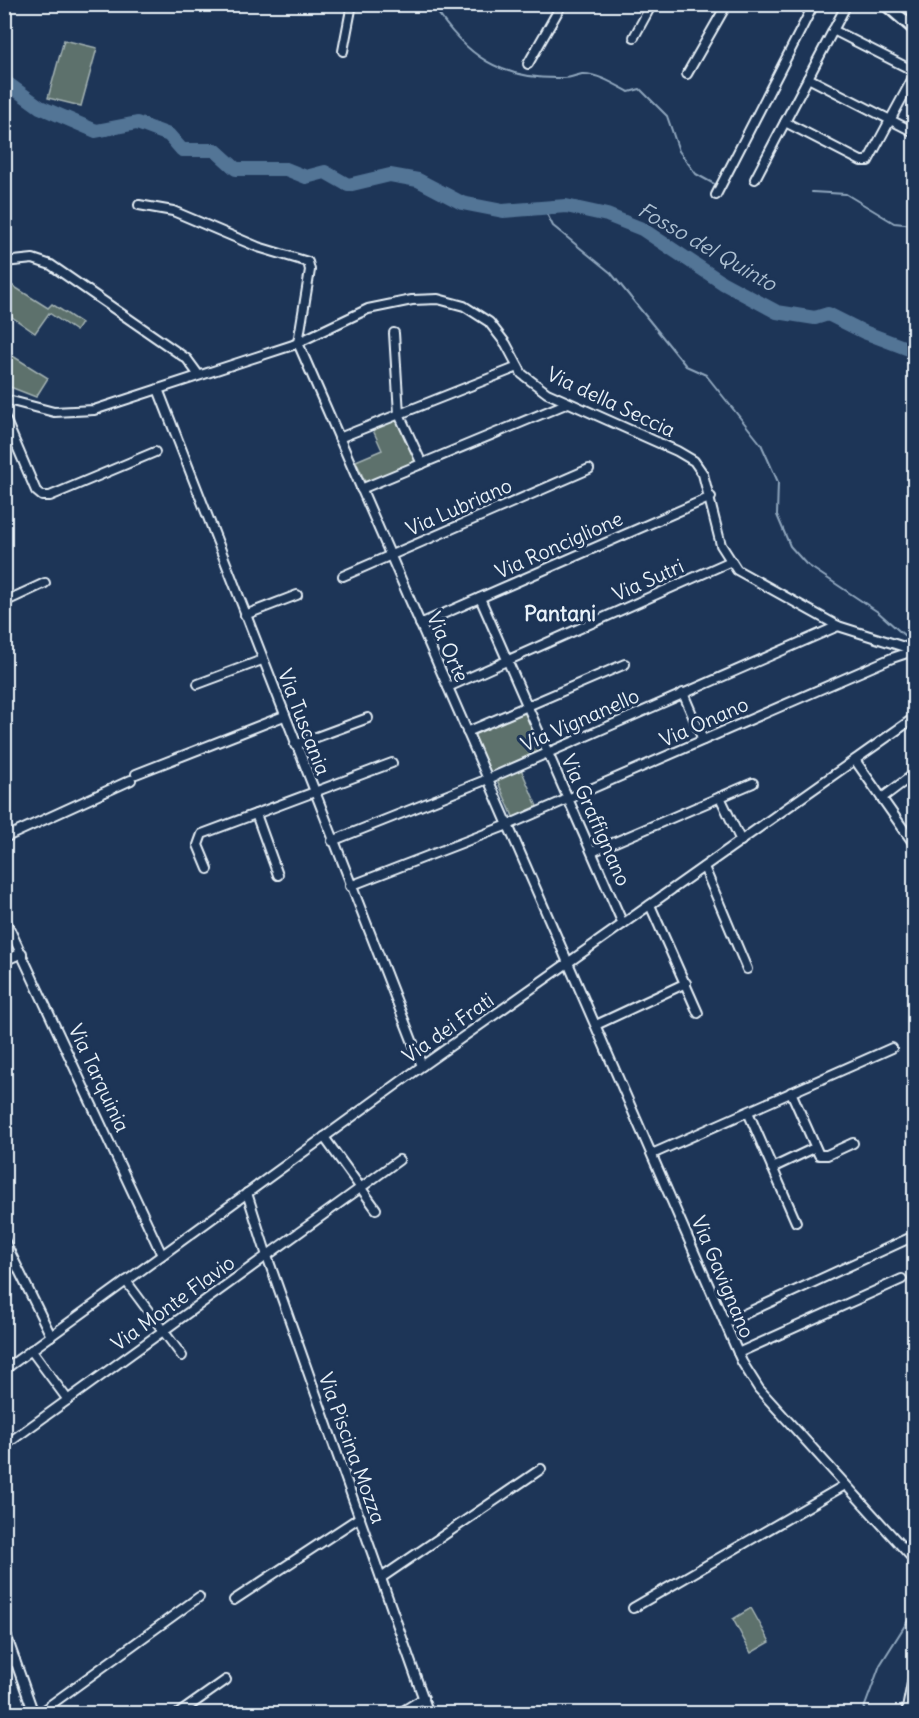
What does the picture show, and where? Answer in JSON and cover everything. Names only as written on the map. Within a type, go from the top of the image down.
[{"type":"main road","points":[[885,4],[915,29]]},
{"type":"street","points":[[343,51],[352,4]]},
{"type":"street","points":[[528,64],[562,4]]},
{"type":"street","points":[[634,37],[652,4]]},
{"type":"street","points":[[687,74],[727,4]]},
{"type":"street","points":[[716,195],[814,4]]},
{"type":"street","points":[[755,179],[847,4]]},
{"type":"street","points":[[833,30],[915,71]]},
{"type":"street","points":[[785,122],[866,162],[873,157],[915,76]]},
{"type":"street","points":[[808,78],[915,132]]},
{"type":"street","points":[[140,205],[164,208],[258,247],[307,261],[310,270],[298,343]]},
{"type":"street","points":[[4,262],[33,259],[51,265],[187,359],[198,374]]},
{"type":"street","name":"Via della Seccia","points":[[4,399],[44,411],[77,413],[97,410],[198,374],[298,343],[371,308],[417,300],[438,299],[464,306],[489,322],[507,344],[518,367],[542,390],[689,457],[701,471],[711,497],[719,540],[729,562],[747,578],[838,626],[915,650]]},
{"type":"street","points":[[394,333],[399,414],[422,464]]},
{"type":"street","name":"Via Orte","points":[[298,343],[569,963]]},
{"type":"street","points":[[339,438],[518,367]]},
{"type":"street","name":"Via Tuscania","points":[[158,389],[332,841],[422,1066]]},
{"type":"street","points":[[361,489],[568,403]]},
{"type":"street","points":[[4,416],[36,491],[42,496],[50,496],[155,452]]},
{"type":"street","name":"Via Lubriano","points":[[343,576],[588,469]]},
{"type":"street","name":"Via Ronciglione","points":[[420,624],[711,497]]},
{"type":"street","name":"Via Sutri","points":[[448,687],[729,562]]},
{"type":"street","points":[[4,602],[45,583]]},
{"type":"street","points":[[245,615],[297,596]]},
{"type":"street","name":"Via Graffignano","points":[[480,598],[623,924]]},
{"type":"street","name":"Via Vignanello","points":[[332,841],[488,778],[838,626]]},
{"type":"street","name":"Via Onano","points":[[350,886],[568,800],[915,650]]},
{"type":"street","points":[[198,684],[262,660]]},
{"type":"street","points":[[467,732],[625,664]]},
{"type":"street","points":[[683,693],[703,740]]},
{"type":"street","points":[[4,838],[134,777],[284,716]]},
{"type":"street","points":[[296,745],[368,717]]},
{"type":"street","name":"Via dei Frati","points":[[6,1366],[51,1336],[422,1066],[915,718]]},
{"type":"street","points":[[855,760],[915,844]]},
{"type":"street","points":[[208,869],[198,847],[199,837],[392,763]]},
{"type":"street","points":[[882,798],[915,774]]},
{"type":"street","points":[[591,852],[753,783]]},
{"type":"street","points":[[720,797],[741,841]]},
{"type":"street","points":[[256,814],[278,875]]},
{"type":"street","points":[[704,867],[747,969]]},
{"type":"street","points":[[650,905],[698,1013]]},
{"type":"street","name":"Via Tarquinia","points":[[4,917],[162,1254]]},
{"type":"street","points":[[4,962],[22,953]]},
{"type":"street","name":"Via Gavignano","points":[[569,963],[738,1353],[759,1389],[915,1560]]},
{"type":"street","points":[[596,1025],[686,983]]},
{"type":"street","points":[[652,1154],[892,1048]]},
{"type":"street","points":[[791,1092],[819,1155],[826,1155],[854,1143]]},
{"type":"street","points":[[748,1112],[796,1222]]},
{"type":"street","points":[[324,1137],[376,1209]]},
{"type":"street","points":[[772,1167],[810,1150]]},
{"type":"street","name":"Via Monte Flavio","points":[[4,1446],[399,1160]]},
{"type":"street","name":"Via Piscina Mozza","points":[[248,1193],[267,1256],[429,1713]]},
{"type":"street","points":[[725,1323],[915,1236]]},
{"type":"street","points":[[4,1240],[51,1336]]},
{"type":"street","points":[[738,1353],[902,1279]]},
{"type":"street","points":[[126,1281],[182,1356]]},
{"type":"street","points":[[31,1350],[68,1400]]},
{"type":"street","points":[[381,1578],[541,1469]]},
{"type":"street","points":[[633,1608],[845,1485]]},
{"type":"street","points":[[234,1600],[360,1518]]},
{"type":"street","points":[[4,1629],[36,1713],[199,1597]]},
{"type":"street","points":[[4,1666],[15,1660]]},
{"type":"street","points":[[906,1713],[915,1672]]},
{"type":"street","points":[[178,1713],[226,1680]]},
{"type":"street","points":[[398,1713],[423,1698]]},
{"type":"green space","points":[[64,40],[97,48],[81,106],[48,98]]},
{"type":"green space","points":[[5,281],[48,308],[52,304],[81,323],[76,331],[49,313],[35,333],[5,312]]},
{"type":"green space","points":[[11,355],[48,378],[36,397],[5,385],[5,365]]},
{"type":"green space","points":[[399,416],[419,461],[366,484],[356,461],[382,450],[372,428]]},
{"type":"green space","points":[[527,712],[544,752],[491,775],[474,734]]},
{"type":"green space","points":[[521,769],[539,811],[515,821],[497,780]]},
{"type":"green space","points":[[751,1608],[770,1642],[751,1653],[733,1619]]},
{"type":"waterway","points":[[432,4],[458,38],[472,51],[487,62],[504,69],[542,78],[567,78],[588,74],[629,92],[640,89],[667,116],[679,151],[696,174],[716,185]]},
{"type":"waterway","name":"Fosso del Quinto","points":[[4,81],[40,107],[96,131],[137,123],[169,135],[182,150],[215,150],[236,169],[286,169],[306,177],[325,172],[348,185],[390,175],[418,180],[462,203],[503,211],[566,206],[607,215],[642,229],[723,283],[777,312],[815,318],[828,314],[864,332],[914,351]]},
{"type":"waterway","points":[[812,192],[846,194],[894,223],[914,225]]},
{"type":"waterway","points":[[544,208],[553,226],[611,273],[686,366],[706,375],[761,444],[778,482],[777,515],[790,546],[806,564],[878,612],[914,644]]},
{"type":"waterway","points":[[862,1714],[880,1665],[914,1611]]},
{"type":"district","name":"Pantani","points":[[560,614]]}]
